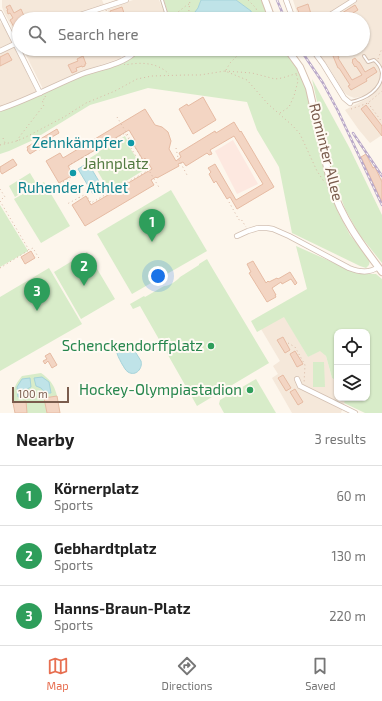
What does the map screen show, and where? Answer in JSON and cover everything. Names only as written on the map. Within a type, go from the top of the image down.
[{"type":"street","points":[[89,12],[126,0]]},
{"type":"street","points":[[265,0],[269,12]]},
{"type":"street","points":[[286,0],[290,12]]},
{"type":"street","points":[[335,12],[354,0]]},
{"type":"street","points":[[1,15],[12,32]]},
{"type":"street","points":[[0,51],[12,45]]},
{"type":"street","points":[[24,56],[40,93]]},
{"type":"street","points":[[0,109],[14,105],[85,73],[131,56]]},
{"type":"street","name":"Rominter Allee","points":[[292,56],[300,67],[309,88],[331,185],[342,214],[353,234],[380,270]]},
{"type":"street","points":[[317,56],[344,98],[350,103]]},
{"type":"street","points":[[237,236],[258,228],[267,228],[279,232],[359,272],[380,270]]},
{"type":"street","points":[[297,378],[300,386],[355,413]]},
{"type":"lane","points":[[162,0],[166,12]]},
{"type":"lane","points":[[350,103],[364,98],[381,83],[382,72],[377,62],[374,60],[368,62],[364,56]]},
{"type":"path","points":[[188,12],[190,0]]},
{"type":"path","points":[[248,0],[256,8],[257,12]]},
{"type":"path","points":[[175,12],[189,4]]},
{"type":"path","points":[[377,62],[382,48]]},
{"type":"path","points":[[225,71],[237,56]]},
{"type":"path","points":[[124,63],[124,65],[140,63],[152,64],[160,67],[170,75]]},
{"type":"path","points":[[225,71],[247,80],[268,104],[293,126],[300,134],[317,171],[328,187]]},
{"type":"path","points":[[0,145],[18,141],[86,104],[116,91],[137,79],[148,77],[200,75],[225,71],[252,73],[275,79],[297,73],[298,81],[294,96],[289,107],[279,113]]},
{"type":"path","points":[[351,109],[368,103],[382,92]]},
{"type":"path","points":[[18,141],[20,136],[44,106],[42,100],[46,98]]},
{"type":"path","points":[[368,103],[382,122]]},
{"type":"path","points":[[117,117],[160,189]]},
{"type":"path","points":[[126,132],[130,141],[128,143],[140,163],[142,162],[148,170]]},
{"type":"path","points":[[56,186],[75,175],[70,165],[126,132]]},
{"type":"path","points":[[3,138],[5,144]]},
{"type":"path","points":[[176,148],[178,158],[187,175]]},
{"type":"path","points":[[67,204],[86,194],[91,202],[148,170]]},
{"type":"path","points":[[380,175],[382,180]]},
{"type":"path","points":[[68,179],[79,198]]},
{"type":"path","points":[[0,189],[5,197],[0,201],[29,250]]},
{"type":"path","points":[[228,202],[248,231]]},
{"type":"path","points":[[0,268],[33,248],[40,260]]},
{"type":"path","points":[[288,343],[295,347],[306,365],[304,388]]},
{"type":"shaded area","points":[[2,0],[102,0],[104,5],[82,12],[12,12],[12,27],[2,7]]},
{"type":"shaded area","points":[[133,0],[159,0],[164,12],[108,12],[107,9]]},
{"type":"shaded area","points":[[293,0],[382,0],[382,135],[370,143],[345,110],[368,98],[365,96],[354,98],[347,95],[320,56],[370,56],[370,12],[297,12]]},
{"type":"shaded area","points":[[0,22],[4,26],[12,42],[0,48]]},
{"type":"shaded area","points":[[12,48],[12,56],[18,56],[36,92],[0,107],[0,54]]},
{"type":"shaded area","points":[[26,56],[120,56],[121,58],[80,72],[43,89]]},
{"type":"shaded area","points":[[233,140],[258,184],[237,194],[215,151]]},
{"type":"shaded area","points":[[284,316],[308,357],[320,350],[326,356],[332,378],[334,379],[334,401],[345,401],[341,413],[292,413],[272,378],[278,374],[273,366],[280,361],[261,329]]},
{"type":"green space","points":[[164,0],[201,0],[195,12],[168,12]]},
{"type":"green space","points":[[236,0],[261,0],[266,12],[251,11]]},
{"type":"green space","points":[[134,56],[289,56],[297,68],[309,96],[330,190],[339,214],[350,235],[370,260],[369,265],[366,268],[360,266],[292,233],[279,167],[257,130],[247,102],[148,88],[90,105],[31,141],[0,154],[0,111],[29,100],[76,78]]},
{"type":"green space","points":[[312,79],[349,147],[382,215],[382,263],[359,234],[345,209],[334,178]]},
{"type":"green space","name":"Jahnplatz","points":[[125,136],[128,142],[127,143],[144,170],[118,186],[117,184],[108,189],[90,158]]},
{"type":"green space","points":[[30,173],[36,183],[15,197],[9,186]]},
{"type":"green space","points":[[44,182],[70,226],[41,243],[14,199]]},
{"type":"green space","points":[[171,190],[207,251],[132,294],[97,234]]},
{"type":"green space","points":[[0,205],[28,251],[0,267]]},
{"type":"green space","points":[[296,246],[359,274],[376,274],[382,279],[382,413],[365,413],[344,403],[345,401],[370,401],[370,329],[334,329],[334,379],[332,378],[326,356],[320,351],[308,357],[284,317],[257,332],[251,321],[307,289]]},
{"type":"green space","points":[[87,252],[115,299],[81,319],[54,272]]},
{"type":"green space","name":"Schenckendorffplatz","points":[[207,259],[269,363],[197,406],[140,306],[133,309],[130,304],[164,286],[173,283]]},
{"type":"green space","points":[[49,268],[82,324],[0,371],[0,297]]},
{"type":"green space","points":[[313,362],[324,362],[325,387],[313,387]]},
{"type":"green space","points":[[41,373],[50,381],[55,390],[60,413],[15,413],[13,393],[18,381],[22,376]]},
{"type":"green space","name":"Hockey-Olympiastadion","points":[[256,379],[276,413],[224,413],[219,404],[220,400]]},
{"type":"water","points":[[201,0],[236,0],[251,12],[195,12]]},
{"type":"water","points":[[88,163],[103,188],[93,194],[78,169]]},
{"type":"water","points":[[123,343],[129,343],[131,345],[141,361],[140,369],[136,373],[127,371],[119,358],[117,350]]},
{"type":"water","points":[[42,377],[49,382],[51,393],[45,393],[41,388],[36,386],[34,378]]},
{"type":"water","points":[[30,378],[31,387],[24,393],[24,396],[18,397],[17,387],[22,379]]},
{"type":"building","points":[[308,4],[310,12],[299,12],[297,8]]},
{"type":"building","points":[[10,5],[14,12],[12,12],[12,16],[10,13],[8,14],[6,7]]},
{"type":"building","points":[[355,5],[358,10],[354,12],[344,12]]},
{"type":"building","points":[[122,7],[124,12],[110,12]]},
{"type":"building","points":[[8,53],[12,60],[0,66],[0,57]]},
{"type":"building","points":[[83,56],[86,64],[85,66],[76,68],[77,71],[72,73],[68,65],[78,61],[77,59]]},
{"type":"building","points":[[333,56],[338,56],[352,80],[362,75],[352,62],[355,58],[365,72],[374,67],[377,72],[366,79],[367,81],[351,90],[348,86],[350,85],[338,68]]},
{"type":"building","points":[[203,97],[216,120],[193,134],[179,109],[187,104],[188,106]]},
{"type":"building","points":[[366,105],[382,126],[382,136],[361,109]]},
{"type":"building","points":[[145,109],[155,125],[162,127],[168,132],[171,141],[169,149],[176,161],[181,157],[179,153],[215,131],[216,133],[234,122],[240,132],[241,131],[274,187],[237,209],[230,197],[227,199],[216,181],[214,183],[209,174],[211,172],[208,168],[215,164],[236,200],[263,184],[234,136],[210,150],[212,154],[209,155],[207,153],[186,166],[183,162],[178,164],[179,166],[151,180],[154,185],[85,226],[72,205],[86,196],[91,205],[152,169],[145,158],[143,160],[132,142],[135,140],[129,130],[68,166],[73,175],[59,183],[46,161],[60,153],[63,158]]},
{"type":"building","points":[[57,129],[59,133],[52,137],[54,141],[30,154],[27,147]]},
{"type":"building","points":[[366,154],[373,168],[375,167],[382,182],[382,202],[361,157]]},
{"type":"building","points":[[13,159],[17,165],[2,174],[0,167]]},
{"type":"building","points":[[31,251],[35,258],[25,264],[21,257]]},
{"type":"building","points":[[253,261],[266,283],[277,278],[278,279],[290,272],[297,283],[295,285],[291,279],[282,284],[281,282],[272,288],[276,297],[267,302],[249,273],[251,272],[247,264]]},
{"type":"building","points":[[283,337],[290,350],[285,353],[277,340]]},
{"type":"building","points":[[295,351],[303,364],[297,367],[290,354]]},
{"type":"building","points":[[50,353],[57,365],[52,368],[48,361],[45,364],[43,361],[47,359],[45,356]]},
{"type":"building","points":[[283,375],[291,388],[286,391],[278,378]]},
{"type":"building","points":[[295,389],[303,402],[298,405],[290,392]]},
{"type":"building","points":[[57,396],[60,413],[47,413],[44,398]]},
{"type":"building","points":[[26,401],[27,413],[15,413],[13,403]]},
{"type":"railway","points":[[277,0],[282,12]]},
{"type":"railway","points":[[305,56],[323,83],[338,111],[382,205]]},
{"type":"railway","points":[[353,133],[382,176]]},
{"type":"place","name":"Zehnkämpfer","points":[[131,143]]},
{"type":"place","name":"Ruhender Athlet","points":[[73,173]]},
{"type":"place","name":"Körnerplatz","points":[[152,242]]},
{"type":"place","name":"Gebhardtplatz","points":[[84,286]]},
{"type":"place","name":"Hanns-Braun-Platz","points":[[37,311]]},
{"type":"place","name":"Schenckendorffplatz","points":[[211,346]]},
{"type":"place","name":"Hockey-Olympiastadion","points":[[250,390]]}]
